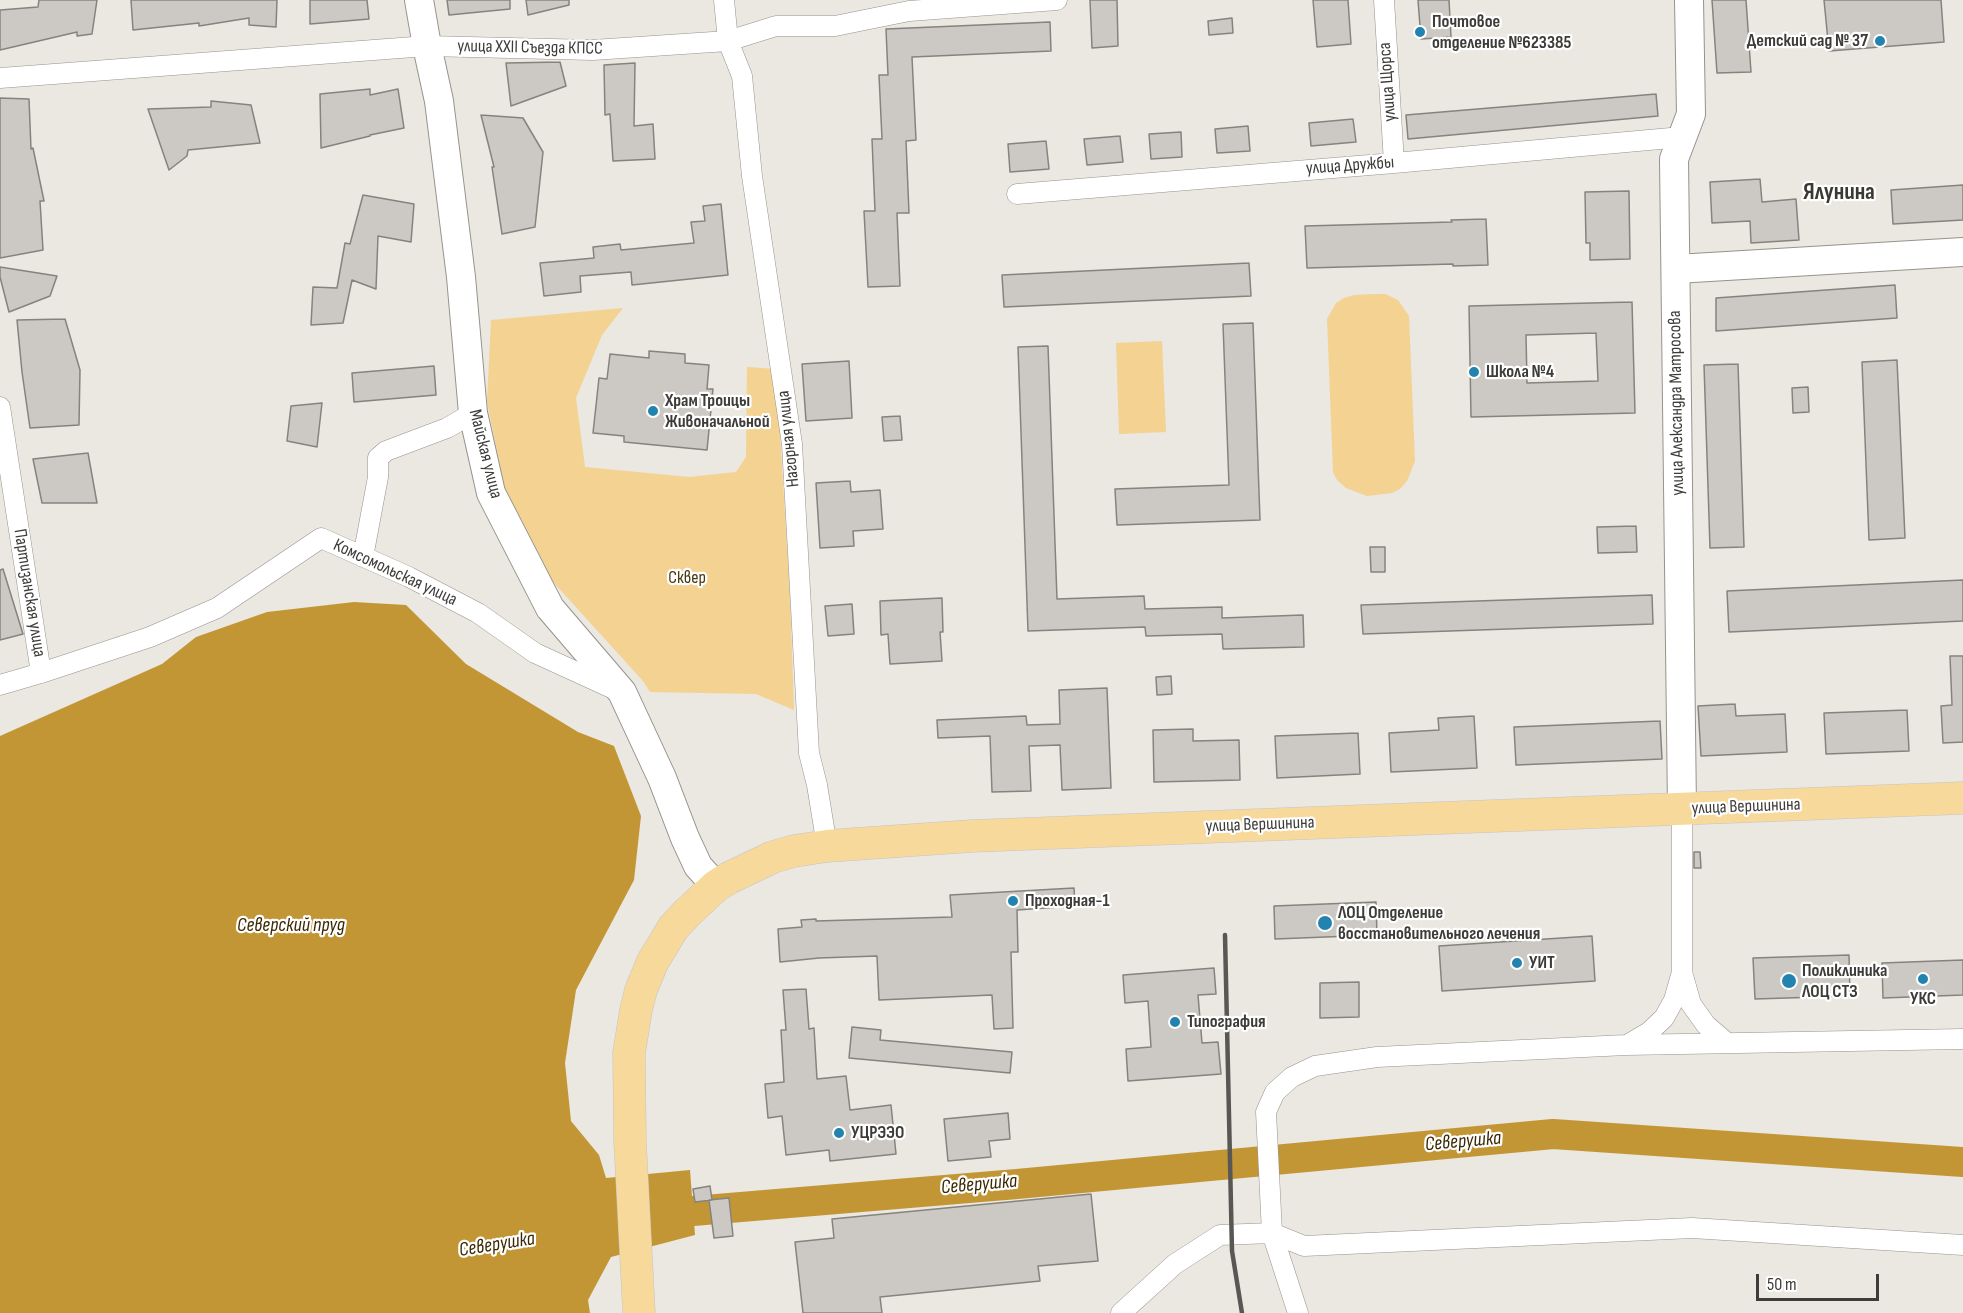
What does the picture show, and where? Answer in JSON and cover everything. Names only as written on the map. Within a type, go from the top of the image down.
[{"type":"main road","name":"улица Вершинина","points":[[638,1303],[630,1141],[629,1053],[636,1010],[646,975],[673,928],[716,886],[742,870],[778,855],[827,846],[972,836],[1963,798]]},
{"type":"street","name":"Майская улица","points":[[419,0],[439,101],[461,277],[473,413],[491,493],[550,608],[622,692],[662,778],[698,866],[716,886]]},
{"type":"street","name":"Нагорная улица","points":[[724,0],[728,41],[742,76],[752,176],[792,444],[809,753],[827,846]]},
{"type":"street","name":"улица XXII Съезда КПСС","points":[[0,78],[427,46],[593,50],[728,41],[776,26],[835,26],[909,11],[1057,0]]},
{"type":"street","name":"улица Щорса","points":[[1384,0],[1394,163]]},
{"type":"street","name":"улица Александра Матросова","points":[[1682,809],[1674,159],[1691,114],[1689,0]]},
{"type":"street","name":"улица Дружбы","points":[[1017,194],[1682,137]]},
{"type":"street","points":[[1676,269],[1963,252]]},
{"type":"street","name":"Партизанская улица","points":[[0,407],[41,673]]},
{"type":"street","points":[[363,557],[378,477],[378,458],[386,451],[447,428],[473,413]]},
{"type":"street","name":"Комсомольская улица","points":[[0,685],[150,637],[217,608],[321,538],[409,577],[478,614],[535,653],[622,692]]},
{"type":"street","points":[[1682,809],[1682,972],[1691,1004],[1706,1025],[1727,1043]]},
{"type":"street","points":[[1626,1045],[1648,1032],[1664,1018],[1674,1000],[1682,972]]},
{"type":"street","points":[[1298,1313],[1272,1233],[1266,1112],[1275,1092],[1292,1077],[1315,1066],[1377,1057],[1626,1045],[1963,1039]]},
{"type":"street","points":[[1120,1313],[1175,1264],[1220,1235],[1272,1233],[1304,1246],[1692,1228],[1963,1245]]},
{"type":"green space","points":[[1385,294],[1398,300],[1409,316],[1415,461],[1407,481],[1400,489],[1392,493],[1367,496],[1346,488],[1337,480],[1333,472],[1327,319],[1336,303],[1344,298],[1354,295]]},
{"type":"green space","name":"Сквер","points":[[623,308],[602,335],[576,398],[585,467],[689,477],[736,472],[746,457],[747,367],[776,369],[790,594],[794,710],[756,694],[650,692],[643,681],[544,572],[507,501],[487,402],[491,320]]},
{"type":"green space","points":[[1162,341],[1166,432],[1119,434],[1116,343]]},
{"type":"water","name":"Северский пруд","points":[[354,602],[406,605],[466,664],[578,732],[614,746],[641,816],[634,880],[576,990],[565,1063],[571,1121],[599,1155],[606,1178],[690,1170],[695,1235],[611,1257],[588,1300],[590,1313],[0,1313],[0,736],[162,664],[196,637],[267,612]]},
{"type":"building","points":[[39,0],[97,0],[92,34],[77,36],[77,32],[0,50],[0,10],[38,7]]},
{"type":"building","points":[[131,0],[277,0],[276,27],[249,25],[249,18],[199,26],[199,23],[133,30]]},
{"type":"building","points":[[310,0],[367,0],[369,19],[310,24]]},
{"type":"building","points":[[447,0],[510,0],[510,9],[449,15]]},
{"type":"building","points":[[526,0],[569,0],[569,5],[528,15]]},
{"type":"building","points":[[1090,0],[1117,0],[1118,46],[1092,48]]},
{"type":"building","points":[[1313,0],[1348,0],[1351,44],[1317,47]]},
{"type":"building","points":[[1418,0],[1449,0],[1451,37],[1421,39]]},
{"type":"building","points":[[1712,0],[1746,0],[1751,72],[1717,73]]},
{"type":"building","points":[[1824,0],[1941,0],[1944,42],[1829,51]]},
{"type":"building","points":[[1232,18],[1233,33],[1209,35],[1208,21]]},
{"type":"building","points":[[1050,22],[1051,51],[912,57],[916,140],[906,141],[909,213],[897,213],[900,286],[868,287],[864,211],[875,211],[872,139],[882,139],[879,75],[888,75],[886,29]]},
{"type":"building","points":[[560,62],[566,86],[511,106],[506,63]]},
{"type":"building","points":[[635,63],[634,126],[653,124],[655,159],[613,161],[610,114],[605,115],[604,65]]},
{"type":"building","points":[[370,89],[370,95],[398,89],[404,128],[321,148],[320,94]]},
{"type":"building","points":[[1656,94],[1658,116],[1408,139],[1406,115]]},
{"type":"building","points":[[0,98],[29,99],[31,149],[33,148],[44,201],[40,201],[43,250],[0,258]]},
{"type":"building","points":[[211,101],[251,105],[260,143],[188,150],[187,156],[169,170],[148,109],[211,107]]},
{"type":"building","points":[[481,115],[523,118],[543,152],[535,227],[502,234],[492,167],[494,167]]},
{"type":"building","points":[[1353,119],[1356,142],[1311,146],[1309,123]]},
{"type":"building","points":[[1248,126],[1250,151],[1217,153],[1215,129]]},
{"type":"building","points":[[1181,132],[1182,157],[1151,159],[1149,134]]},
{"type":"building","points":[[1120,136],[1123,162],[1087,165],[1084,139]]},
{"type":"building","points":[[1046,141],[1049,169],[1010,172],[1008,144]]},
{"type":"building","points":[[1760,179],[1762,202],[1796,199],[1799,240],[1751,243],[1750,221],[1712,223],[1710,182]]},
{"type":"building","points":[[1963,185],[1963,220],[1893,224],[1891,190]]},
{"type":"building","points":[[1629,191],[1630,259],[1590,260],[1590,243],[1586,243],[1585,192]]},
{"type":"building","points":[[363,195],[414,204],[411,242],[378,236],[376,289],[352,280],[343,323],[311,325],[313,287],[337,288],[345,243],[350,244]]},
{"type":"building","points":[[721,204],[728,275],[632,285],[631,272],[580,276],[581,292],[544,296],[540,263],[594,258],[593,247],[620,244],[621,250],[694,243],[691,222],[705,221],[703,206]]},
{"type":"building","points":[[1486,219],[1488,265],[1307,268],[1305,226]]},
{"type":"building","points":[[1249,263],[1251,296],[1004,307],[1002,275]]},
{"type":"building","points":[[0,267],[57,276],[50,296],[9,312],[0,277]]},
{"type":"building","points":[[1895,285],[1897,318],[1716,331],[1716,298]]},
{"type":"building","points":[[1632,302],[1635,413],[1471,417],[1469,306]],"holes":[[[1596,333],[1598,381],[1527,383],[1526,335]]]},
{"type":"building","points":[[65,319],[80,370],[79,425],[30,428],[17,320]]},
{"type":"building","points":[[1253,323],[1260,520],[1117,525],[1115,489],[1229,485],[1223,324]]},
{"type":"building","points":[[1048,346],[1057,599],[1144,596],[1145,609],[1222,607],[1222,618],[1303,615],[1304,647],[1223,649],[1222,634],[1146,636],[1145,627],[1028,631],[1018,347]]},
{"type":"building","name":"Храм Троицы Живоначальной","points":[[649,351],[685,354],[685,363],[709,365],[707,389],[713,389],[707,450],[624,442],[624,436],[593,433],[599,378],[607,379],[610,354],[649,358]]},
{"type":"building","points":[[1897,360],[1905,538],[1869,540],[1862,362]]},
{"type":"building","points":[[849,361],[852,418],[806,421],[802,364]]},
{"type":"building","points":[[1738,364],[1744,547],[1710,548],[1704,365]]},
{"type":"building","points":[[434,366],[436,395],[354,402],[352,373]]},
{"type":"building","points":[[1808,387],[1809,412],[1793,413],[1792,388]]},
{"type":"building","points":[[322,403],[317,447],[287,441],[291,406]]},
{"type":"building","points":[[900,416],[902,440],[884,441],[882,417]]},
{"type":"building","points":[[88,453],[97,503],[42,503],[33,459]]},
{"type":"building","points":[[850,481],[851,492],[880,490],[883,529],[853,531],[854,546],[820,548],[816,483]]},
{"type":"building","points":[[1636,526],[1637,552],[1598,553],[1597,527]]},
{"type":"building","points":[[1370,547],[1385,547],[1385,572],[1371,572]]},
{"type":"building","points":[[3,569],[23,634],[0,640],[0,570]]},
{"type":"building","points":[[1963,580],[1963,621],[1729,632],[1727,591]]},
{"type":"building","points":[[1652,595],[1653,624],[1363,634],[1361,605]]},
{"type":"building","points":[[942,598],[943,632],[940,632],[942,661],[890,664],[888,634],[881,635],[880,601]]},
{"type":"building","points":[[852,604],[854,634],[828,636],[825,606]]},
{"type":"building","points":[[1950,656],[1963,656],[1963,742],[1943,743],[1941,706],[1952,705]]},
{"type":"building","points":[[1171,676],[1172,694],[1157,695],[1156,677]]},
{"type":"building","points":[[1107,688],[1111,788],[1062,790],[1060,745],[1029,746],[1031,791],[992,792],[990,736],[938,738],[937,720],[1026,716],[1027,725],[1060,724],[1059,690]]},
{"type":"building","points":[[1735,704],[1736,716],[1785,714],[1787,752],[1701,756],[1698,706]]},
{"type":"building","points":[[1907,710],[1909,751],[1826,754],[1824,713]]},
{"type":"building","points":[[1474,716],[1477,768],[1391,772],[1389,733],[1439,730],[1438,718]]},
{"type":"building","points":[[1660,721],[1662,759],[1516,765],[1514,727]]},
{"type":"building","points":[[1193,729],[1193,741],[1239,740],[1240,780],[1154,782],[1153,730]]},
{"type":"building","points":[[1358,733],[1360,774],[1277,778],[1275,736]]},
{"type":"building","points":[[1694,852],[1700,852],[1701,868],[1694,868]]},
{"type":"building","points":[[1074,888],[1075,906],[1017,910],[1018,952],[1011,952],[1013,1028],[994,1029],[992,995],[879,1000],[877,956],[780,962],[778,929],[802,927],[801,920],[952,917],[950,895]]},
{"type":"building","points":[[1376,902],[1377,935],[1275,939],[1274,906]]},
{"type":"building","name":"УИТ","points":[[1592,936],[1595,981],[1442,991],[1439,946]]},
{"type":"building","points":[[1849,955],[1850,996],[1755,999],[1753,958]]},
{"type":"building","name":"УКС","points":[[1963,960],[1963,995],[1883,998],[1882,963]]},
{"type":"building","name":"Типография","points":[[1214,968],[1216,994],[1198,995],[1202,1043],[1218,1042],[1221,1074],[1128,1081],[1126,1049],[1151,1047],[1148,1001],[1125,1003],[1123,975]]},
{"type":"building","points":[[1359,982],[1359,1017],[1320,1018],[1320,983]]},
{"type":"building","points":[[806,989],[809,1029],[814,1028],[817,1079],[846,1076],[850,1110],[891,1105],[896,1154],[830,1161],[829,1150],[786,1155],[782,1116],[768,1118],[765,1084],[784,1082],[781,1030],[786,1030],[783,990]]},
{"type":"building","points":[[852,1027],[881,1030],[880,1040],[1012,1052],[1010,1073],[849,1058]]},
{"type":"building","points":[[1008,1113],[1010,1139],[989,1141],[991,1157],[948,1161],[944,1119]]},
{"type":"building","points":[[710,1186],[712,1200],[695,1202],[693,1189]]},
{"type":"building","points":[[1091,1194],[1098,1261],[1038,1266],[1040,1281],[880,1297],[882,1313],[803,1313],[795,1242],[834,1238],[832,1219]]},
{"type":"building","points":[[729,1198],[733,1236],[714,1238],[709,1200]]},
{"type":"waterway","name":"Северушка","points":[[654,1218],[693,1211],[1017,1184],[1553,1134],[1963,1162]]},
{"type":"railway","points":[[1225,935],[1232,1251],[1242,1313]]},
{"type":"place","name":"Почтовое отделение №623385","points":[[1420,32]]},
{"type":"place","name":"Детский сад № 37","points":[[1880,41]]},
{"type":"place","name":"Школа №4","points":[[1474,372]]},
{"type":"place","name":"Храм Троицы Живоначальной","points":[[653,411]]},
{"type":"place","name":"Проходная-1","points":[[1013,901]]},
{"type":"place","name":"ЛОЦ Отделение восстановительного лечения","points":[[1325,923]]},
{"type":"place","name":"УИТ","points":[[1517,963]]},
{"type":"place","name":"УКС","points":[[1923,979]]},
{"type":"place","name":"Поликлиника ЛОЦ СТЗ","points":[[1789,981]]},
{"type":"place","name":"Типография","points":[[1175,1022]]},
{"type":"place","name":"УЦРЭЭО","points":[[839,1133]]},
{"type":"district","name":"Ялунина","points":[[1839,193]]}]
